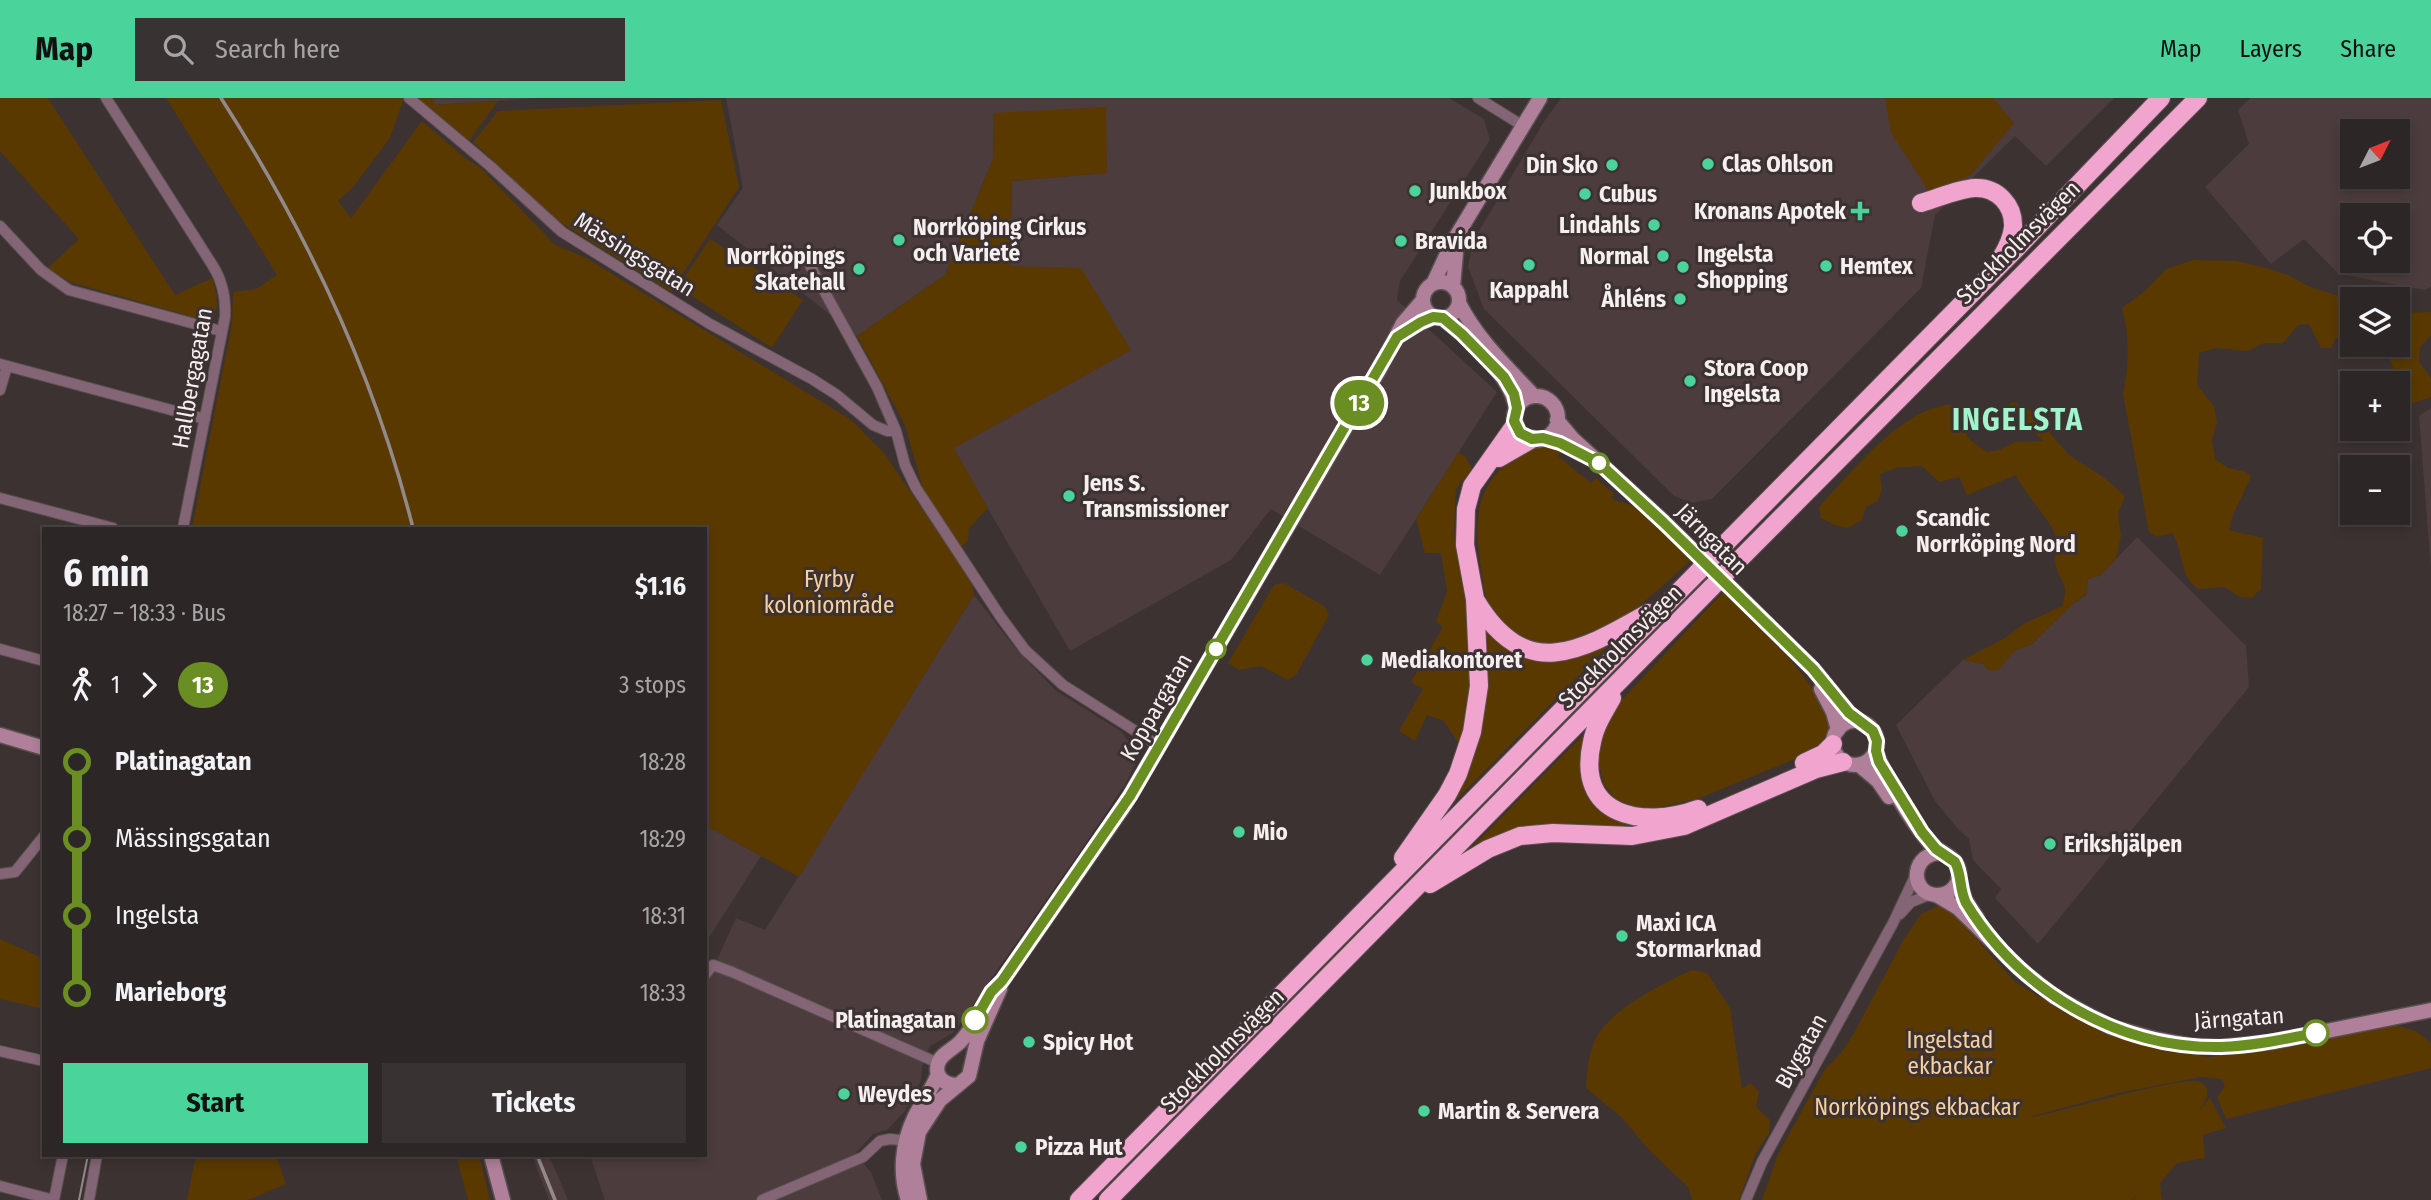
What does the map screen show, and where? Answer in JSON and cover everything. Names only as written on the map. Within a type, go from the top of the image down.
[{"type":"highway","name":"Stockholmsvägen","points":[[1079,1200],[2161,98]]},
{"type":"highway","name":"Stockholmsvägen","points":[[1108,1200],[2198,98]]},
{"type":"highway","points":[[1922,203],[1977,188],[1994,191],[2002,198],[2011,211],[2013,226],[2009,243],[1995,270]]},
{"type":"highway","points":[[1366,909],[1447,795],[1458,774],[1472,732],[1479,686],[1475,599],[1465,545],[1465,509],[1472,486],[1488,466],[1516,416]]},
{"type":"highway","points":[[1488,466],[1511,450],[1538,439]]},
{"type":"highway","points":[[1475,599],[1501,636],[1517,646],[1548,652],[1563,652],[1587,646],[1667,603]]},
{"type":"highway","points":[[1625,677],[1598,722],[1589,761],[1593,788],[1598,797],[1623,814],[1647,819],[1684,814],[1715,803],[1819,757],[1836,737]]},
{"type":"highway","points":[[1404,901],[1470,859],[1513,839],[1553,833],[1632,836],[1684,826],[1815,769],[1851,763]]},
{"type":"street","name":"Hallbergagatan","points":[[106,98],[219,275],[225,305],[183,527]]},
{"type":"street","name":"Mässingsgatan","points":[[409,98],[490,166],[562,232],[710,324],[812,379],[873,425],[887,431],[896,431]]},
{"type":"street","points":[[1478,98],[1523,125]]},
{"type":"street","points":[[1516,416],[1526,398],[1534,396],[1552,403],[1557,420],[1553,431],[1538,439],[1520,433],[1516,416],[1514,394],[1504,377],[1462,334],[1427,313],[1422,300],[1425,290],[1433,284],[1457,236],[1540,98]]},
{"type":"street","points":[[0,226],[41,270],[69,290],[221,331]]},
{"type":"street","points":[[1457,236],[1453,287],[1459,303],[1482,340],[1534,396]]},
{"type":"street","points":[[807,260],[877,387],[916,488],[1000,616],[1025,650],[1063,685],[1159,746]]},
{"type":"street","points":[[1433,284],[1446,283],[1453,287]]},
{"type":"street","name":"Koppargatan","points":[[908,1200],[903,1170],[914,1117],[942,1063],[965,1038],[991,992],[1002,981],[1122,809],[1410,312],[1422,300]]},
{"type":"street","points":[[1397,337],[1412,327],[1453,313],[1459,303]]},
{"type":"street","points":[[0,390],[3,365],[205,419]]},
{"type":"street","name":"Järngatan","points":[[1557,420],[1568,434],[1663,522],[1813,669],[1859,722]]},
{"type":"street","name":"Järngatan","points":[[1538,439],[1560,443],[1599,463]]},
{"type":"street","points":[[0,498],[109,527]]},
{"type":"street","points":[[0,649],[42,660]]},
{"type":"street","name":"Järngatan","points":[[1791,650],[1826,696],[1833,712],[1836,737]]},
{"type":"street","points":[[1859,722],[1873,731],[1877,741],[1876,751],[1884,771],[1922,832],[1955,862],[1959,879],[1951,891],[1934,895],[1923,890],[1918,883],[1920,849],[1895,806],[1878,781],[1836,754],[1836,737],[1847,723],[1859,722]]},
{"type":"street","points":[[0,735],[42,747]]},
{"type":"street","points":[[1851,763],[1866,762],[1876,751]]},
{"type":"street","points":[[0,874],[15,872],[42,838]]},
{"type":"street","points":[[1918,868],[1930,854],[1943,853]]},
{"type":"street","name":"Blygatan","points":[[1746,1200],[1762,1162],[1893,923],[1918,868]]},
{"type":"street","name":"Järngatan","points":[[1959,879],[1965,900],[1993,943]]},
{"type":"street","name":"Järngatan","points":[[1934,895],[1958,908],[2033,981],[2076,1010],[2111,1027],[2155,1039],[2193,1046],[2221,1047],[2272,1042],[2431,1010]]},
{"type":"street","name":"Blygatan","points":[[1893,923],[1911,902],[1934,895]]},
{"type":"street","points":[[707,972],[713,965],[732,972],[942,1063]]},
{"type":"street","name":"Koppargatan","points":[[970,1065],[977,1041],[999,996],[1002,981]]},
{"type":"street","points":[[0,1051],[42,1061]]},
{"type":"street","points":[[957,1052],[964,1055],[970,1065],[969,1076],[957,1085],[945,1083],[942,1063],[957,1052]]},
{"type":"street","name":"Koppargatan","points":[[920,1200],[911,1141],[928,1114],[957,1085]]},
{"type":"street","points":[[762,1200],[863,1157],[880,1141],[911,1141]]},
{"type":"street","points":[[0,1186],[54,1200],[63,1157]]},
{"type":"street","points":[[89,1200],[97,1157]]},
{"type":"street","points":[[492,1157],[503,1200]]},
{"type":"shaded area","points":[[434,98],[539,98],[434,105]]},
{"type":"shaded area","points":[[726,98],[1449,98],[1484,119],[1490,140],[1400,281],[1397,300],[1497,392],[1380,575],[1271,509],[1231,560],[1070,651],[953,448],[1131,350],[1010,266],[1012,181],[1106,173],[994,113],[993,159],[945,275],[857,336],[717,225],[743,188]]},
{"type":"shaded area","points":[[1561,98],[2114,98],[2046,166],[2015,136],[1935,215],[1921,288],[1712,499],[1691,503],[1674,496],[1484,309],[1468,267],[1473,241]]},
{"type":"shaded area","points":[[2250,98],[2431,98],[2431,287],[2425,290],[2339,274],[2304,239],[2271,264],[2205,187],[2249,144],[2238,110]]},
{"type":"shaded area","points":[[2431,408],[2431,570],[2419,416]]},
{"type":"shaded area","points":[[2137,537],[2246,646],[2249,687],[2038,944],[1995,898],[2001,889],[1973,860],[1969,839],[1935,801],[1896,725],[1963,660],[1983,664],[2032,644],[2086,595],[2088,579],[2101,575]]},
{"type":"shaded area","points":[[974,595],[1016,649],[1055,690],[1122,732],[1134,749],[1136,763],[1126,783],[1083,847],[954,1032],[930,1046],[922,1066],[921,1081],[905,1111],[887,1130],[873,1134],[855,1154],[871,1172],[882,1200],[605,1200],[591,1157],[707,1157],[707,962],[717,960],[736,918],[765,930]]},
{"type":"shaded area","points":[[707,826],[761,856],[707,941]]},
{"type":"shaded area","points":[[533,1157],[550,1157],[568,1200],[549,1200]]},
{"type":"green space","points":[[0,98],[48,98],[175,295],[212,278],[217,308],[212,318],[207,321],[70,282],[48,268],[79,239],[0,151]]},
{"type":"green space","name":"Fyrby koloniområde","points":[[166,98],[404,98],[390,138],[354,186],[338,201],[351,218],[422,121],[465,158],[481,168],[554,244],[586,258],[850,419],[884,453],[972,584],[974,595],[799,877],[707,826],[707,527],[192,527],[232,324],[233,292],[256,289],[277,275]]},
{"type":"green space","points":[[409,98],[434,98],[434,105],[498,101],[466,145]]},
{"type":"green space","points":[[1885,98],[1993,98],[2014,123],[1971,175],[1930,193],[1891,133]]},
{"type":"green space","points":[[721,100],[739,187],[671,292],[557,220],[473,142],[498,111]]},
{"type":"green space","points":[[1106,107],[1107,173],[1012,181],[1010,266],[1081,268],[1131,350],[954,448],[988,508],[969,528],[968,541],[961,547],[923,489],[905,425],[857,336],[945,275],[993,159],[994,113]]},
{"type":"green space","points":[[710,239],[803,300],[772,348],[678,287]]},
{"type":"green space","points":[[2193,260],[2236,261],[2288,275],[2310,287],[2340,296],[2340,340],[2336,337],[2331,348],[2321,348],[2309,324],[2298,325],[2283,343],[2264,343],[2247,351],[2216,348],[2199,353],[2197,385],[2214,406],[2217,422],[2212,440],[2215,459],[2228,468],[2246,472],[2251,477],[2229,530],[2263,538],[2261,589],[2251,598],[2240,597],[2225,587],[2198,589],[2187,576],[2172,533],[2157,537],[2149,532],[2123,394],[2128,351],[2122,308],[2145,291],[2166,269]]},
{"type":"green space","points":[[2431,312],[2431,335],[2420,347],[2419,362],[2431,378],[2431,397],[2410,404],[2410,371],[2394,371],[2388,358],[2410,357],[2410,313]]},
{"type":"green space","points":[[2014,402],[2030,410],[2069,455],[2106,479],[2125,496],[2118,514],[2121,536],[2116,559],[2101,575],[2088,579],[2086,594],[2032,644],[2013,652],[2000,669],[1989,671],[1983,664],[1963,660],[2005,638],[2025,623],[2062,606],[2065,591],[2056,567],[2056,537],[2016,475],[1967,495],[1959,477],[1939,482],[1922,466],[1896,468],[1880,474],[1882,488],[1878,501],[1866,507],[1862,520],[1848,528],[1821,518],[1819,507],[1891,433],[1907,421],[1941,406],[1969,406],[1979,416],[1959,423],[1970,440],[1987,452],[1999,450],[2015,442],[2043,441],[2008,405]]},
{"type":"green space","points":[[1545,445],[1560,452],[1558,456],[1591,483],[1596,478],[1614,494],[1611,497],[1614,500],[1637,507],[1691,560],[1619,621],[1586,638],[1559,644],[1520,638],[1496,620],[1486,599],[1478,544],[1478,514],[1487,487],[1496,474],[1517,456],[1529,449]]},
{"type":"green space","points":[[1458,453],[1465,456],[1472,469],[1456,489],[1454,534],[1469,606],[1474,691],[1463,742],[1457,741],[1444,721],[1427,715],[1415,741],[1399,731],[1423,689],[1411,682],[1443,627],[1436,622],[1447,591],[1441,553],[1425,553],[1416,519]]},
{"type":"green space","points":[[1284,583],[1324,606],[1329,615],[1296,675],[1288,680],[1261,666],[1239,670],[1228,663],[1274,585]]},
{"type":"green space","points":[[1723,592],[1786,654],[1813,690],[1830,727],[1812,752],[1697,799],[1661,807],[1634,807],[1616,801],[1603,783],[1598,757],[1601,731],[1619,703]]},
{"type":"green space","points":[[1482,623],[1512,650],[1619,635],[1449,807],[1466,774]]},
{"type":"green space","points":[[1590,728],[1580,774],[1589,797],[1599,809],[1664,826],[1606,830],[1465,854]]},
{"type":"green space","name":"Norrköpings ekbackar","points":[[1947,902],[1955,915],[2015,982],[2075,1018],[2210,1057],[2268,1050],[2395,1025],[2416,1031],[2431,1043],[2431,1068],[2226,1119],[2217,1097],[2225,1086],[2222,1079],[2200,1077],[2118,1093],[2029,1117],[2173,1083],[2202,1083],[2207,1093],[2198,1112],[2210,1098],[2226,1128],[2203,1135],[2205,1158],[2177,1163],[2160,1183],[2162,1200],[2133,1200],[2137,1194],[2132,1200],[1762,1200],[1778,1154],[1825,1069],[1841,1053],[1854,1033],[1904,939],[1921,914]]},
{"type":"green space","points":[[0,939],[42,958],[42,1009],[0,999]]},
{"type":"green space","points":[[1692,970],[1707,973],[1730,1008],[1742,1089],[1750,1083],[1759,1091],[1756,1107],[1770,1120],[1769,1133],[1756,1153],[1739,1200],[1692,1200],[1688,1187],[1651,1152],[1621,1117],[1586,1088],[1593,1045],[1609,1021],[1636,1000]]},
{"type":"green space","points":[[196,1157],[277,1157],[286,1184],[248,1200],[187,1200]]},
{"type":"green space","points":[[457,1157],[479,1157],[490,1200],[468,1200]]},
{"type":"tram line","points":[[79,1200],[88,1157]]},
{"type":"railway","points":[[221,98],[282,200],[335,306],[379,415],[413,527]]},
{"type":"railway","points":[[538,1157],[555,1200]]},
{"type":"bus line","name":"13","points":[[975,1020],[991,992],[1002,981],[1122,809],[1397,337],[1433,317],[1443,318],[1453,326],[1504,377],[1514,394],[1517,408],[1514,421],[1520,433],[1528,438],[1543,438],[1560,443],[1599,463],[1813,669],[1849,713],[1873,731],[1879,762],[1922,832],[1936,849],[1950,856],[1958,867],[1966,902],[1993,943],[2033,981],[2076,1010],[2111,1027],[2193,1046],[2221,1047],[2272,1042],[2316,1033]]},
{"type":"place","name":"Clas Ohlson","points":[[1708,164]]},
{"type":"place","name":"Din Sko","points":[[1612,165]]},
{"type":"place","name":"Junkbox","points":[[1415,191]]},
{"type":"place","name":"Cubus","points":[[1585,194]]},
{"type":"place","name":"Kronans Apotek","points":[[1860,211]]},
{"type":"place","name":"Lindahls","points":[[1654,225]]},
{"type":"place","name":"Norrköping Cirkus och Varieté","points":[[899,240]]},
{"type":"place","name":"Bravida","points":[[1401,241]]},
{"type":"place","name":"Normal","points":[[1663,256]]},
{"type":"place","name":"Kappahl","points":[[1529,265]]},
{"type":"place","name":"Hemtex","points":[[1826,266]]},
{"type":"place","name":"Ingelsta Shopping","points":[[1683,267]]},
{"type":"place","name":"Norrköpings Skatehall","points":[[859,269]]},
{"type":"place","name":"Åhléns","points":[[1680,299]]},
{"type":"place","name":"Stora Coop Ingelsta","points":[[1690,381]]},
{"type":"place","name":"Jens S. Transmissioner","points":[[1069,496]]},
{"type":"place","name":"Scandic Norrköping Nord","points":[[1902,531]]},
{"type":"place","name":"Mediakontoret","points":[[1367,660]]},
{"type":"place","name":"Mio","points":[[1239,832]]},
{"type":"place","name":"Erikshjälpen","points":[[2050,844]]},
{"type":"place","name":"Maxi ICA Stormarknad","points":[[1622,936]]},
{"type":"place","name":"Platinagatan","points":[[975,1020]]},
{"type":"place","name":"Spicy Hot","points":[[1029,1042]]},
{"type":"place","name":"Weydes","points":[[844,1094]]},
{"type":"place","name":"Martin & Servera","points":[[1424,1111]]},
{"type":"place","name":"Pizza Hut","points":[[1021,1147]]},
{"type":"district","name":"INGELSTA","points":[[2018,420]]},
{"type":"park label","name":"Ingelstad ekbackar","points":[[1950,1053]]}]
